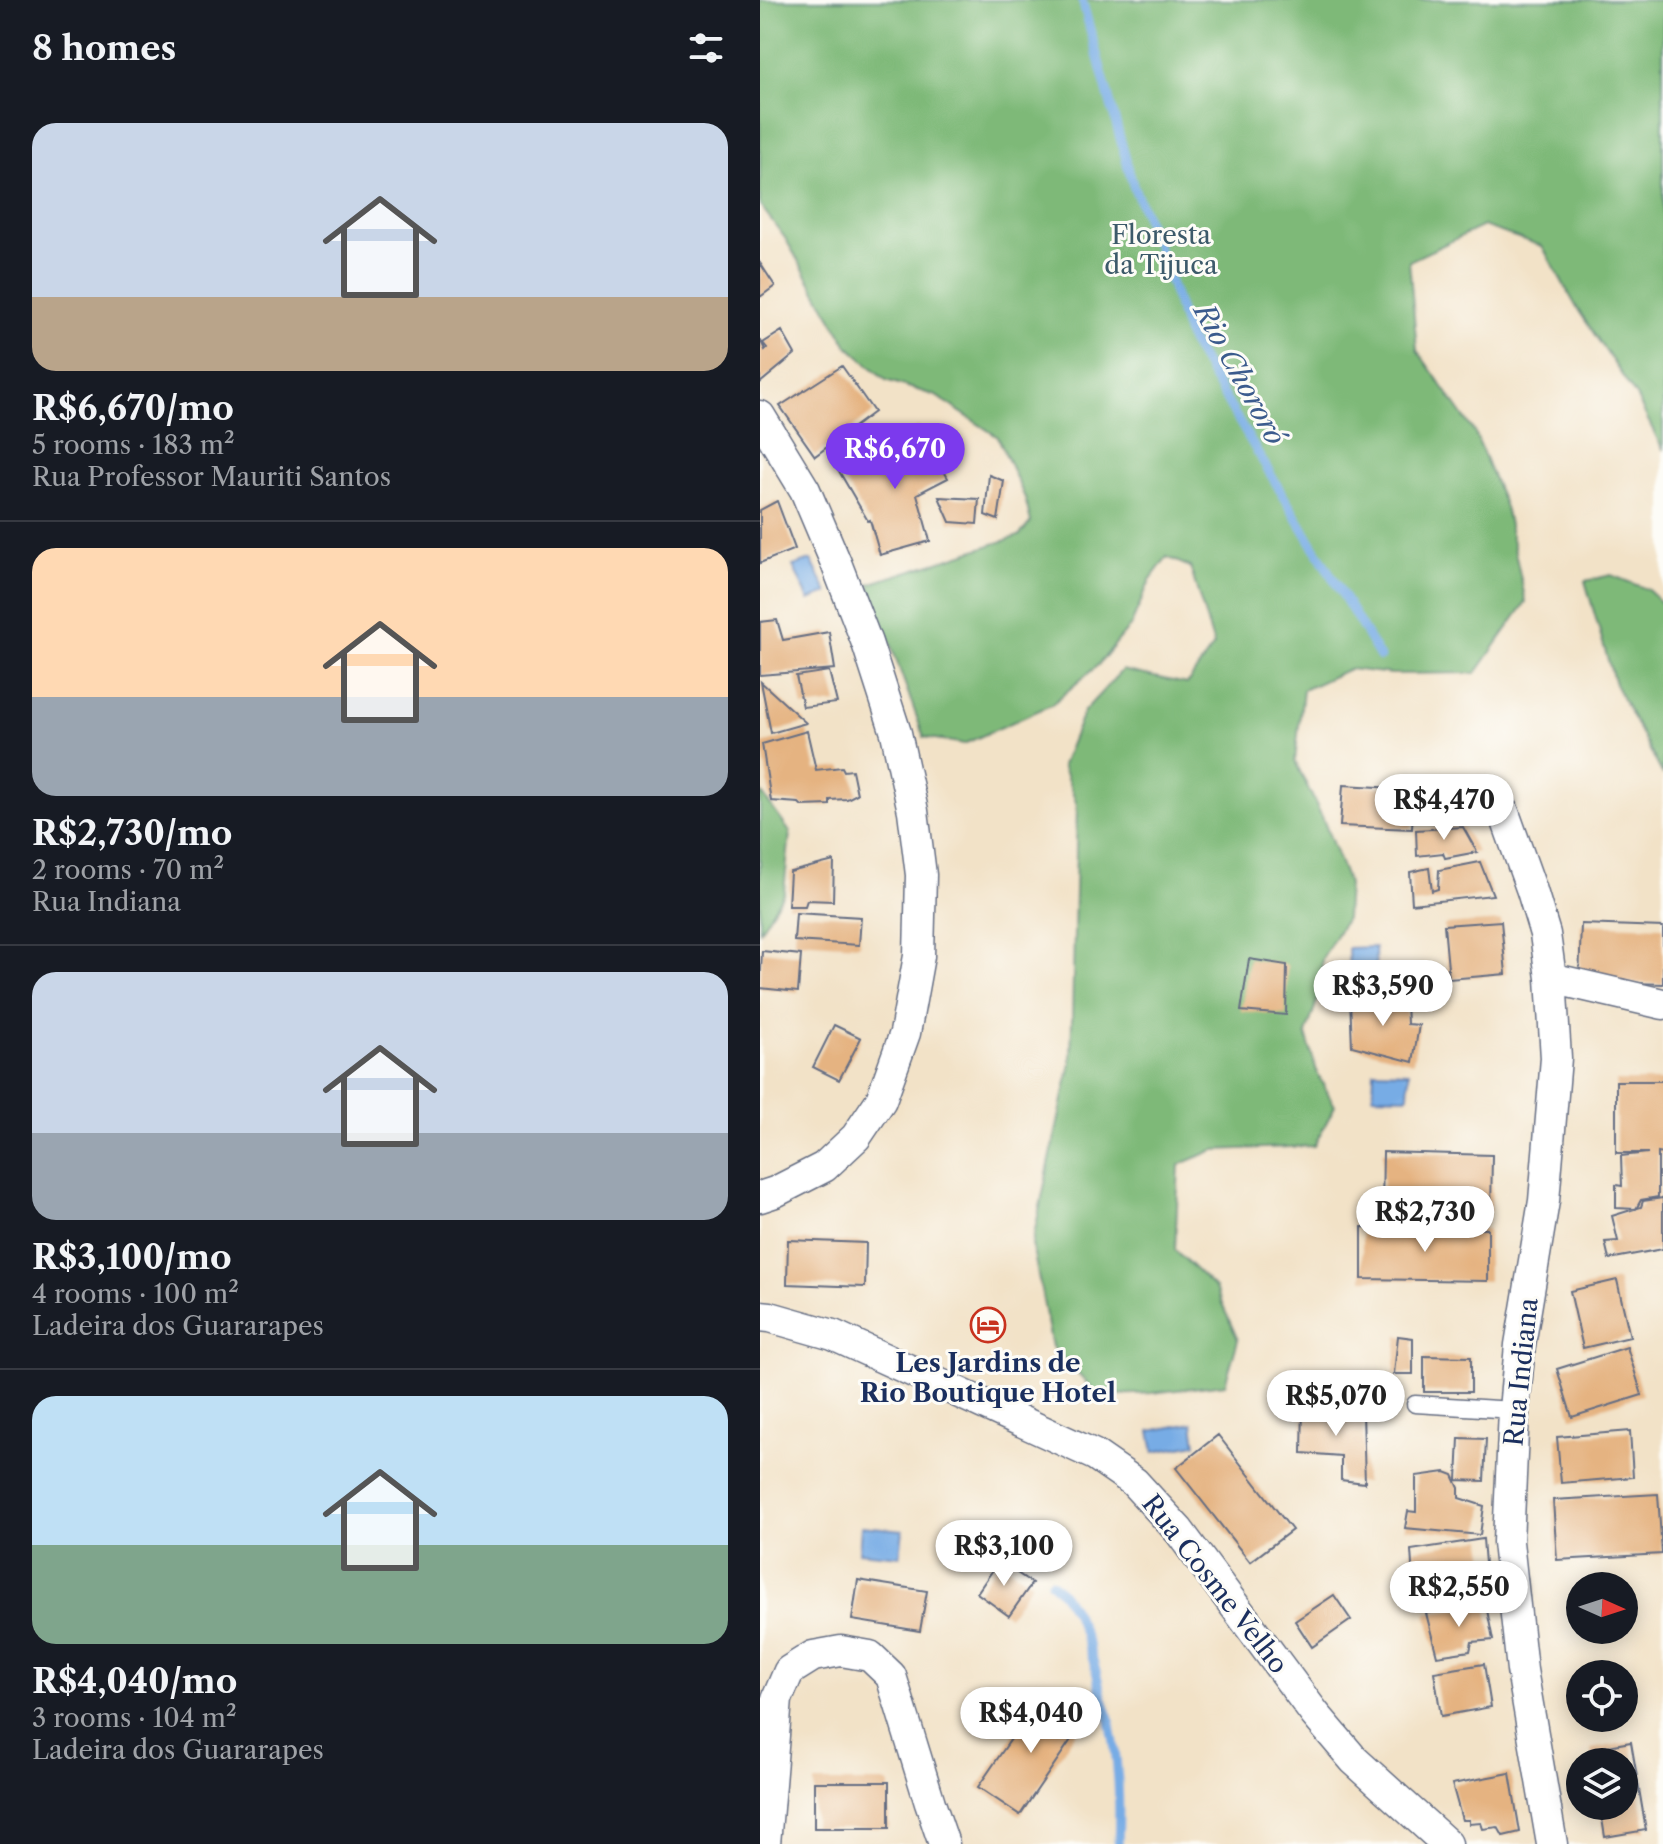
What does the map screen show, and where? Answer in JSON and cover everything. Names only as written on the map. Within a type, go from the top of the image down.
[{"type":"street","points":[[760,416],[805,490],[867,643],[896,733],[913,811],[921,875],[919,956],[905,1033],[881,1100],[856,1137],[824,1167],[760,1197]]},
{"type":"street","name":"Rua Indiana","points":[[1503,810],[1541,920],[1551,978],[1556,1058],[1544,1201],[1520,1345],[1508,1542],[1522,1670],[1552,1844]]},
{"type":"street","points":[[1551,978],[1663,1004]]},
{"type":"street","name":"Rua Cosme Velho","points":[[760,1316],[833,1335],[1095,1455],[1134,1482],[1179,1531],[1315,1714],[1354,1760],[1447,1844]]},
{"type":"street","points":[[765,1844],[777,1699],[789,1671],[813,1656],[841,1651],[870,1656],[891,1676],[944,1844]]},
{"type":"lane","points":[[1415,1404],[1514,1410]]},
{"type":"green space","name":"Floresta da Tijuca","points":[[760,0],[1663,0],[1663,450],[1637,398],[1577,308],[1542,246],[1483,226],[1409,261],[1417,350],[1475,433],[1505,507],[1526,602],[1476,673],[1392,674],[1349,669],[1303,690],[1295,761],[1323,819],[1348,884],[1346,918],[1322,959],[1321,989],[1306,1034],[1318,1075],[1335,1106],[1314,1146],[1214,1150],[1179,1165],[1175,1250],[1215,1288],[1238,1340],[1225,1384],[1099,1396],[1052,1347],[1032,1244],[1071,1062],[1077,805],[1062,765],[1084,711],[1122,670],[1187,684],[1214,645],[1190,567],[1167,557],[1150,580],[1131,625],[1098,665],[1051,705],[964,744],[924,737],[869,584],[1019,536],[1031,522],[1025,498],[998,437],[936,396],[886,380],[847,345],[785,238],[760,205]]},
{"type":"green space","points":[[1611,575],[1647,589],[1663,604],[1663,775],[1615,684],[1585,581]]},
{"type":"green space","points":[[760,791],[790,832],[784,892],[760,931]]},
{"type":"water","points":[[811,560],[828,593],[809,600],[793,566]]},
{"type":"water","points":[[1375,947],[1376,977],[1349,977],[1348,948]]},
{"type":"water","points":[[1374,1071],[1409,1072],[1408,1097],[1373,1096]]},
{"type":"water","points":[[1193,1423],[1196,1444],[1154,1452],[1150,1431]]},
{"type":"water","points":[[861,1526],[903,1530],[900,1556],[859,1552]]},
{"type":"building","points":[[760,263],[775,286],[760,297]]},
{"type":"building","points":[[782,331],[795,354],[760,383],[760,339],[765,350],[767,348],[763,343]]},
{"type":"building","points":[[842,366],[874,412],[815,456],[780,406]]},
{"type":"building","points":[[918,427],[948,478],[917,494],[930,541],[880,555],[870,520],[836,466],[860,451],[868,463],[892,447],[895,452],[905,446],[911,459],[915,457],[902,437]]},
{"type":"building","points":[[989,475],[1004,481],[998,520],[985,515]]},
{"type":"building","points":[[939,497],[979,499],[977,524],[950,522]]},
{"type":"building","points":[[777,501],[795,549],[760,563],[760,510]]},
{"type":"building","points":[[777,620],[783,640],[829,632],[835,669],[760,675],[760,622]]},
{"type":"building","points":[[829,671],[837,703],[803,707],[796,676]]},
{"type":"building","points":[[761,682],[806,723],[771,733]]},
{"type":"building","points":[[807,731],[816,770],[842,767],[844,771],[852,770],[857,794],[847,799],[830,800],[830,805],[802,806],[799,803],[771,801],[762,744]]},
{"type":"building","points":[[1343,785],[1414,789],[1412,829],[1340,826]]},
{"type":"building","points":[[1463,827],[1477,852],[1445,858],[1443,853],[1417,856],[1416,830]]},
{"type":"building","points":[[834,861],[833,901],[807,900],[805,906],[788,906],[790,872]]},
{"type":"building","points":[[1480,862],[1493,895],[1412,904],[1410,872],[1429,868],[1432,891],[1438,889],[1439,870]]},
{"type":"building","points":[[796,913],[861,917],[859,945],[794,941]]},
{"type":"building","points":[[1501,921],[1506,974],[1449,979],[1444,925]]},
{"type":"building","points":[[1581,924],[1663,927],[1663,984],[1579,981]]},
{"type":"building","points":[[762,951],[801,955],[798,992],[760,988]]},
{"type":"building","points":[[1249,959],[1287,965],[1286,1015],[1241,1011]]},
{"type":"building","points":[[1350,999],[1406,1002],[1407,1024],[1419,1025],[1413,1062],[1352,1046]]},
{"type":"building","points":[[834,1025],[861,1038],[839,1080],[813,1067]]},
{"type":"building","points":[[1616,1081],[1663,1081],[1663,1154],[1658,1153],[1658,1197],[1641,1200],[1636,1209],[1616,1208],[1616,1185],[1622,1186],[1621,1156],[1648,1153],[1616,1153]]},
{"type":"building","points":[[1383,1152],[1492,1155],[1491,1212],[1382,1210]]},
{"type":"building","points":[[1663,1198],[1663,1249],[1609,1259],[1605,1242],[1618,1241],[1612,1216],[1641,1207],[1643,1201]]},
{"type":"building","points":[[1362,1227],[1488,1229],[1488,1281],[1362,1279]]},
{"type":"building","points":[[788,1240],[866,1243],[865,1287],[787,1284]]},
{"type":"building","points":[[1617,1280],[1630,1337],[1583,1348],[1570,1291]]},
{"type":"building","points":[[1398,1336],[1413,1338],[1413,1374],[1394,1374]]},
{"type":"building","points":[[1627,1347],[1642,1395],[1572,1417],[1557,1369]]},
{"type":"building","points":[[1424,1356],[1471,1357],[1471,1392],[1424,1392]]},
{"type":"building","points":[[1303,1405],[1363,1412],[1365,1483],[1341,1480],[1341,1456],[1302,1453]]},
{"type":"building","points":[[1630,1431],[1633,1477],[1561,1483],[1557,1437]]},
{"type":"building","points":[[1218,1435],[1292,1530],[1250,1562],[1176,1468]]},
{"type":"building","points":[[1459,1438],[1486,1439],[1484,1481],[1457,1480]]},
{"type":"building","points":[[1445,1472],[1453,1475],[1459,1488],[1459,1498],[1484,1506],[1480,1535],[1405,1528],[1408,1511],[1416,1512],[1416,1476]]},
{"type":"building","points":[[1658,1494],[1662,1554],[1557,1560],[1553,1500]]},
{"type":"building","points":[[1483,1539],[1487,1588],[1480,1594],[1435,1598],[1433,1591],[1414,1595],[1411,1550]]},
{"type":"building","points":[[999,1561],[1032,1583],[1009,1616],[977,1593]]},
{"type":"building","points":[[858,1580],[927,1591],[920,1631],[852,1620]]},
{"type":"building","points":[[1334,1595],[1351,1620],[1312,1647],[1295,1621]]},
{"type":"building","points":[[1486,1605],[1493,1640],[1472,1642],[1470,1651],[1437,1656],[1426,1613]]},
{"type":"building","points":[[1484,1664],[1491,1707],[1441,1716],[1434,1672]]},
{"type":"building","points":[[1042,1694],[1083,1722],[1020,1815],[978,1787]]},
{"type":"building","points":[[1631,1742],[1632,1748],[1597,1748]]},
{"type":"building","points":[[1510,1773],[1520,1832],[1503,1836],[1498,1827],[1483,1829],[1481,1823],[1469,1824],[1469,1820],[1462,1820],[1452,1784]]},
{"type":"building","points":[[814,1782],[889,1782],[889,1828],[814,1828]]},
{"type":"building","points":[[1638,1783],[1646,1830],[1605,1837],[1602,1820],[1638,1820]]},
{"type":"waterway","name":"Rio Chororó","points":[[1082,0],[1133,185],[1189,338],[1380,657]]},
{"type":"waterway","points":[[1051,1582],[1070,1605],[1084,1633],[1109,1717],[1118,1782],[1118,1844]]},
{"type":"place","name":"Les Jardins de Rio Boutique Hotel","points":[[988,1325]]}]
